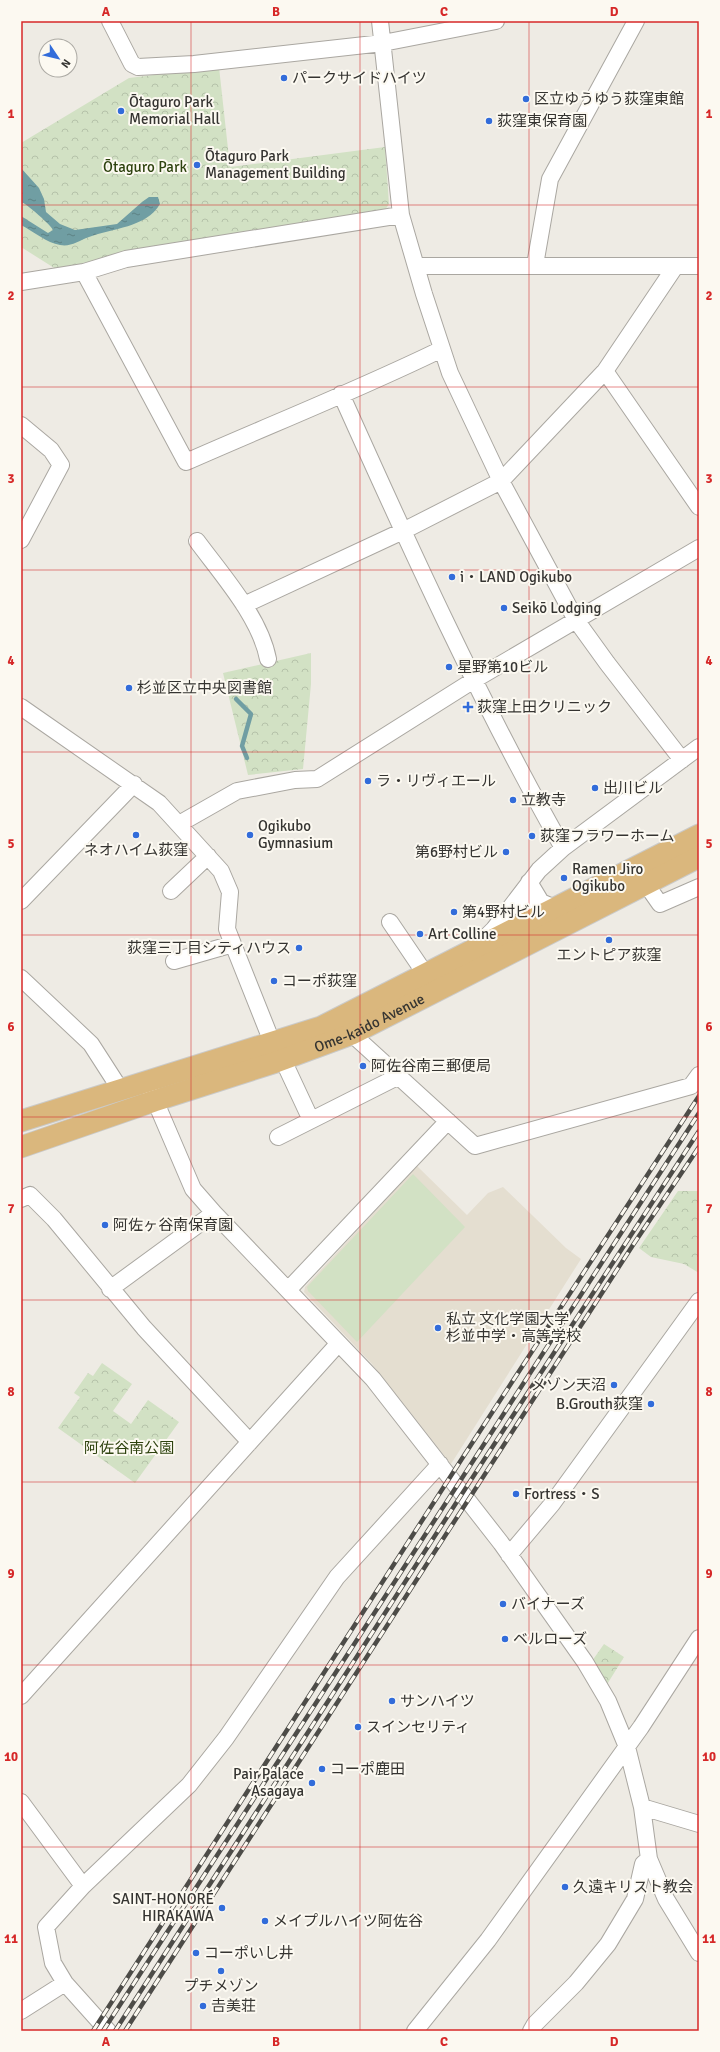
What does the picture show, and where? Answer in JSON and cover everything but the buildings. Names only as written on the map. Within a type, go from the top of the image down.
[{"type":"main road","name":"Ome-kaido Avenue","points":[[21,1147],[154,1101],[277,1051],[321,1026],[426,975],[474,962],[509,932],[699,835]]},
{"type":"main road","name":"Ome-kaido Avenue","points":[[21,1121],[147,1080],[352,1034],[474,962],[583,916],[699,858]]},
{"type":"street","points":[[110,21],[132,64],[138,68],[194,64],[383,43],[496,21]]},
{"type":"street","points":[[380,21],[397,191],[401,215],[450,372],[501,481],[576,620],[607,663],[682,760]]},
{"type":"street","points":[[535,265],[550,179],[636,21]]},
{"type":"street","points":[[21,282],[84,272],[126,259],[401,215]]},
{"type":"street","points":[[417,266],[699,266]]},
{"type":"street","points":[[244,605],[403,531],[501,481],[605,371],[675,267]]},
{"type":"street","points":[[84,272],[186,462],[341,394],[372,383],[442,349]]},
{"type":"street","points":[[605,371],[699,507]]},
{"type":"street","points":[[341,394],[403,531],[474,680],[516,763],[563,848]]},
{"type":"street","points":[[21,424],[51,450],[61,465],[21,540]]},
{"type":"street","points":[[197,541],[244,605],[265,643],[268,659]]},
{"type":"street","points":[[178,824],[238,791],[295,780],[317,779],[474,680],[699,548]]},
{"type":"street","points":[[21,707],[134,784],[159,803],[221,871],[228,884],[230,892],[227,929],[277,1051],[311,1120]]},
{"type":"street","points":[[474,962],[494,929],[539,870],[563,848],[699,747]]},
{"type":"street","points":[[240,781],[306,773]]},
{"type":"street","points":[[21,901],[134,784]]},
{"type":"street","points":[[171,891],[208,856]]},
{"type":"street","points":[[529,882],[541,902],[556,908]]},
{"type":"street","points":[[529,882],[526,905],[529,915],[548,922],[583,916]]},
{"type":"street","points":[[509,932],[529,882]]},
{"type":"street","points":[[646,884],[660,904],[699,887]]},
{"type":"street","points":[[390,922],[426,975]]},
{"type":"street","points":[[174,961],[233,944]]},
{"type":"street","points":[[21,978],[91,1044],[120,1089]]},
{"type":"street","points":[[352,1034],[475,1146],[696,1084]]},
{"type":"street","points":[[278,1137],[399,1076]]},
{"type":"street","points":[[147,1080],[154,1101],[193,1189],[338,1344],[373,1379],[509,1555],[585,1662],[608,1701],[627,1747],[642,1807],[649,1859],[666,1899],[699,1953]]},
{"type":"street","points":[[288,1290],[448,1121]]},
{"type":"street","points":[[21,1199],[30,1195],[54,1219],[110,1289],[144,1328],[250,1442]]},
{"type":"street","points":[[110,1289],[214,1213]]},
{"type":"street","points":[[509,1555],[552,1504],[699,1301]]},
{"type":"street","points":[[21,1696],[338,1344]]},
{"type":"street","points":[[108,2031],[65,1983],[53,1963],[46,1927],[82,1886],[189,1785],[226,1738],[337,1577],[440,1464]]},
{"type":"street","points":[[415,2031],[488,1940],[627,1747],[699,1638]]},
{"type":"street","points":[[21,1802],[82,1886]]},
{"type":"street","points":[[642,1807],[699,1824]]},
{"type":"street","points":[[531,2031],[535,2024],[576,1983],[608,1944],[635,1899],[643,1864],[649,1859]]},
{"type":"street","points":[[21,2011],[65,1983]]},
{"type":"shaded area","name":"私立 文化学園大学 杉並中学・高等学校","points":[[417,1166],[467,1215],[488,1193],[503,1187],[566,1248],[581,1259],[451,1464],[372,1364],[304,1292],[305,1287]]},
{"type":"green space","name":"Ōtaguro Park","points":[[219,67],[230,167],[385,147],[389,204],[385,210],[83,263],[59,271],[21,247],[21,143],[129,78]]},
{"type":"green space","points":[[311,653],[311,684],[303,769],[248,775],[223,673]]},
{"type":"green space","points":[[413,1174],[465,1227],[357,1342],[308,1291],[307,1287]]},
{"type":"green space","points":[[678,1191],[699,1191],[699,1273],[684,1264],[651,1257],[639,1248]]},
{"type":"green space","name":"阿佐谷南公園","points":[[102,1363],[132,1384],[113,1411],[131,1424],[148,1400],[179,1422],[135,1483],[58,1428],[80,1397],[74,1393],[88,1373],[93,1376]]},
{"type":"green space","points":[[604,1644],[624,1657],[606,1686],[592,1661]]},
{"type":"water","points":[[21,168],[39,188],[44,199],[46,212],[60,224],[75,230],[117,224],[149,197],[158,197],[160,204],[154,212],[137,223],[98,234],[71,244],[55,244],[21,225],[21,216],[48,233],[53,230],[28,206],[21,202]]},
{"type":"waterway","points":[[236,699],[251,714],[242,746],[247,758]]},
{"type":"railway","points":[[93,2031],[465,1454],[699,1096]]},
{"type":"railway","points":[[103,2031],[699,1113]]},
{"type":"railway","points":[[115,2031],[480,1466],[699,1131]]},
{"type":"railway","points":[[125,2031],[633,1245],[699,1147]]},
{"type":"place","name":"パークサイドハイツ","points":[[284,78]]},
{"type":"place","name":"区立ゆうゆう荻窪東館","points":[[526,99]]},
{"type":"place","name":"Ōtaguro Park Memorial Hall","points":[[121,111]]},
{"type":"place","name":"荻窪東保育園","points":[[489,121]]},
{"type":"place","name":"Ōtaguro Park Management Building","points":[[197,165]]},
{"type":"place","name":"i・LAND Ogikubo","points":[[452,577]]},
{"type":"place","name":"Seikō Lodging","points":[[504,608]]},
{"type":"place","name":"星野第10ビル","points":[[449,667]]},
{"type":"place","name":"杉並区立中央図書館","points":[[129,688]]},
{"type":"place","name":"荻窪上田クリニック","points":[[468,707]]},
{"type":"place","name":"ラ・リヴィエール","points":[[368,781]]},
{"type":"place","name":"出川ビル","points":[[595,788]]},
{"type":"place","name":"立教寺","points":[[513,800]]},
{"type":"place","name":"ネオハイム荻窪","points":[[136,835]]},
{"type":"place","name":"Ogikubo Gymnasium","points":[[250,835]]},
{"type":"place","name":"荻窪フラワーホーム","points":[[532,836]]},
{"type":"place","name":"第6野村ビル","points":[[506,852]]},
{"type":"place","name":"Ramen Jiro Ogikubo","points":[[564,878]]},
{"type":"place","name":"第4野村ビル","points":[[454,912]]},
{"type":"place","name":"Art Colline","points":[[420,934]]},
{"type":"place","name":"エントピア荻窪","points":[[609,940]]},
{"type":"place","name":"荻窪三丁目シティハウス","points":[[299,948]]},
{"type":"place","name":"コーポ荻窪","points":[[274,981]]},
{"type":"place","name":"阿佐谷南三郵便局","points":[[363,1066]]},
{"type":"place","name":"阿佐ヶ谷南保育園","points":[[105,1225]]},
{"type":"place","name":"私立 文化学園大学 杉並中学・高等学校","points":[[438,1328]]},
{"type":"place","name":"メゾン天沼","points":[[614,1385]]},
{"type":"place","name":"B.Grouth荻窪","points":[[651,1404]]},
{"type":"place","name":"Fortress・S","points":[[516,1494]]},
{"type":"place","name":"バイナーズ","points":[[503,1604]]},
{"type":"place","name":"ベルローズ","points":[[505,1639]]},
{"type":"place","name":"サンハイツ","points":[[392,1701]]},
{"type":"place","name":"スインセリティ","points":[[358,1727]]},
{"type":"place","name":"コーポ鹿田","points":[[322,1769]]},
{"type":"place","name":"Pair Palace Asagaya","points":[[312,1783]]},
{"type":"place","name":"久遠キリスト教会","points":[[565,1887]]},
{"type":"place","name":"SAINT-HONORÉ HIRAKAWA","points":[[222,1908]]},
{"type":"place","name":"メイプルハイツ阿佐谷","points":[[265,1921]]},
{"type":"place","name":"コーポいし井","points":[[196,1953]]},
{"type":"place","name":"プチメゾン","points":[[221,1971]]},
{"type":"place","name":"𠮷美荘","points":[[203,2006]]}]
